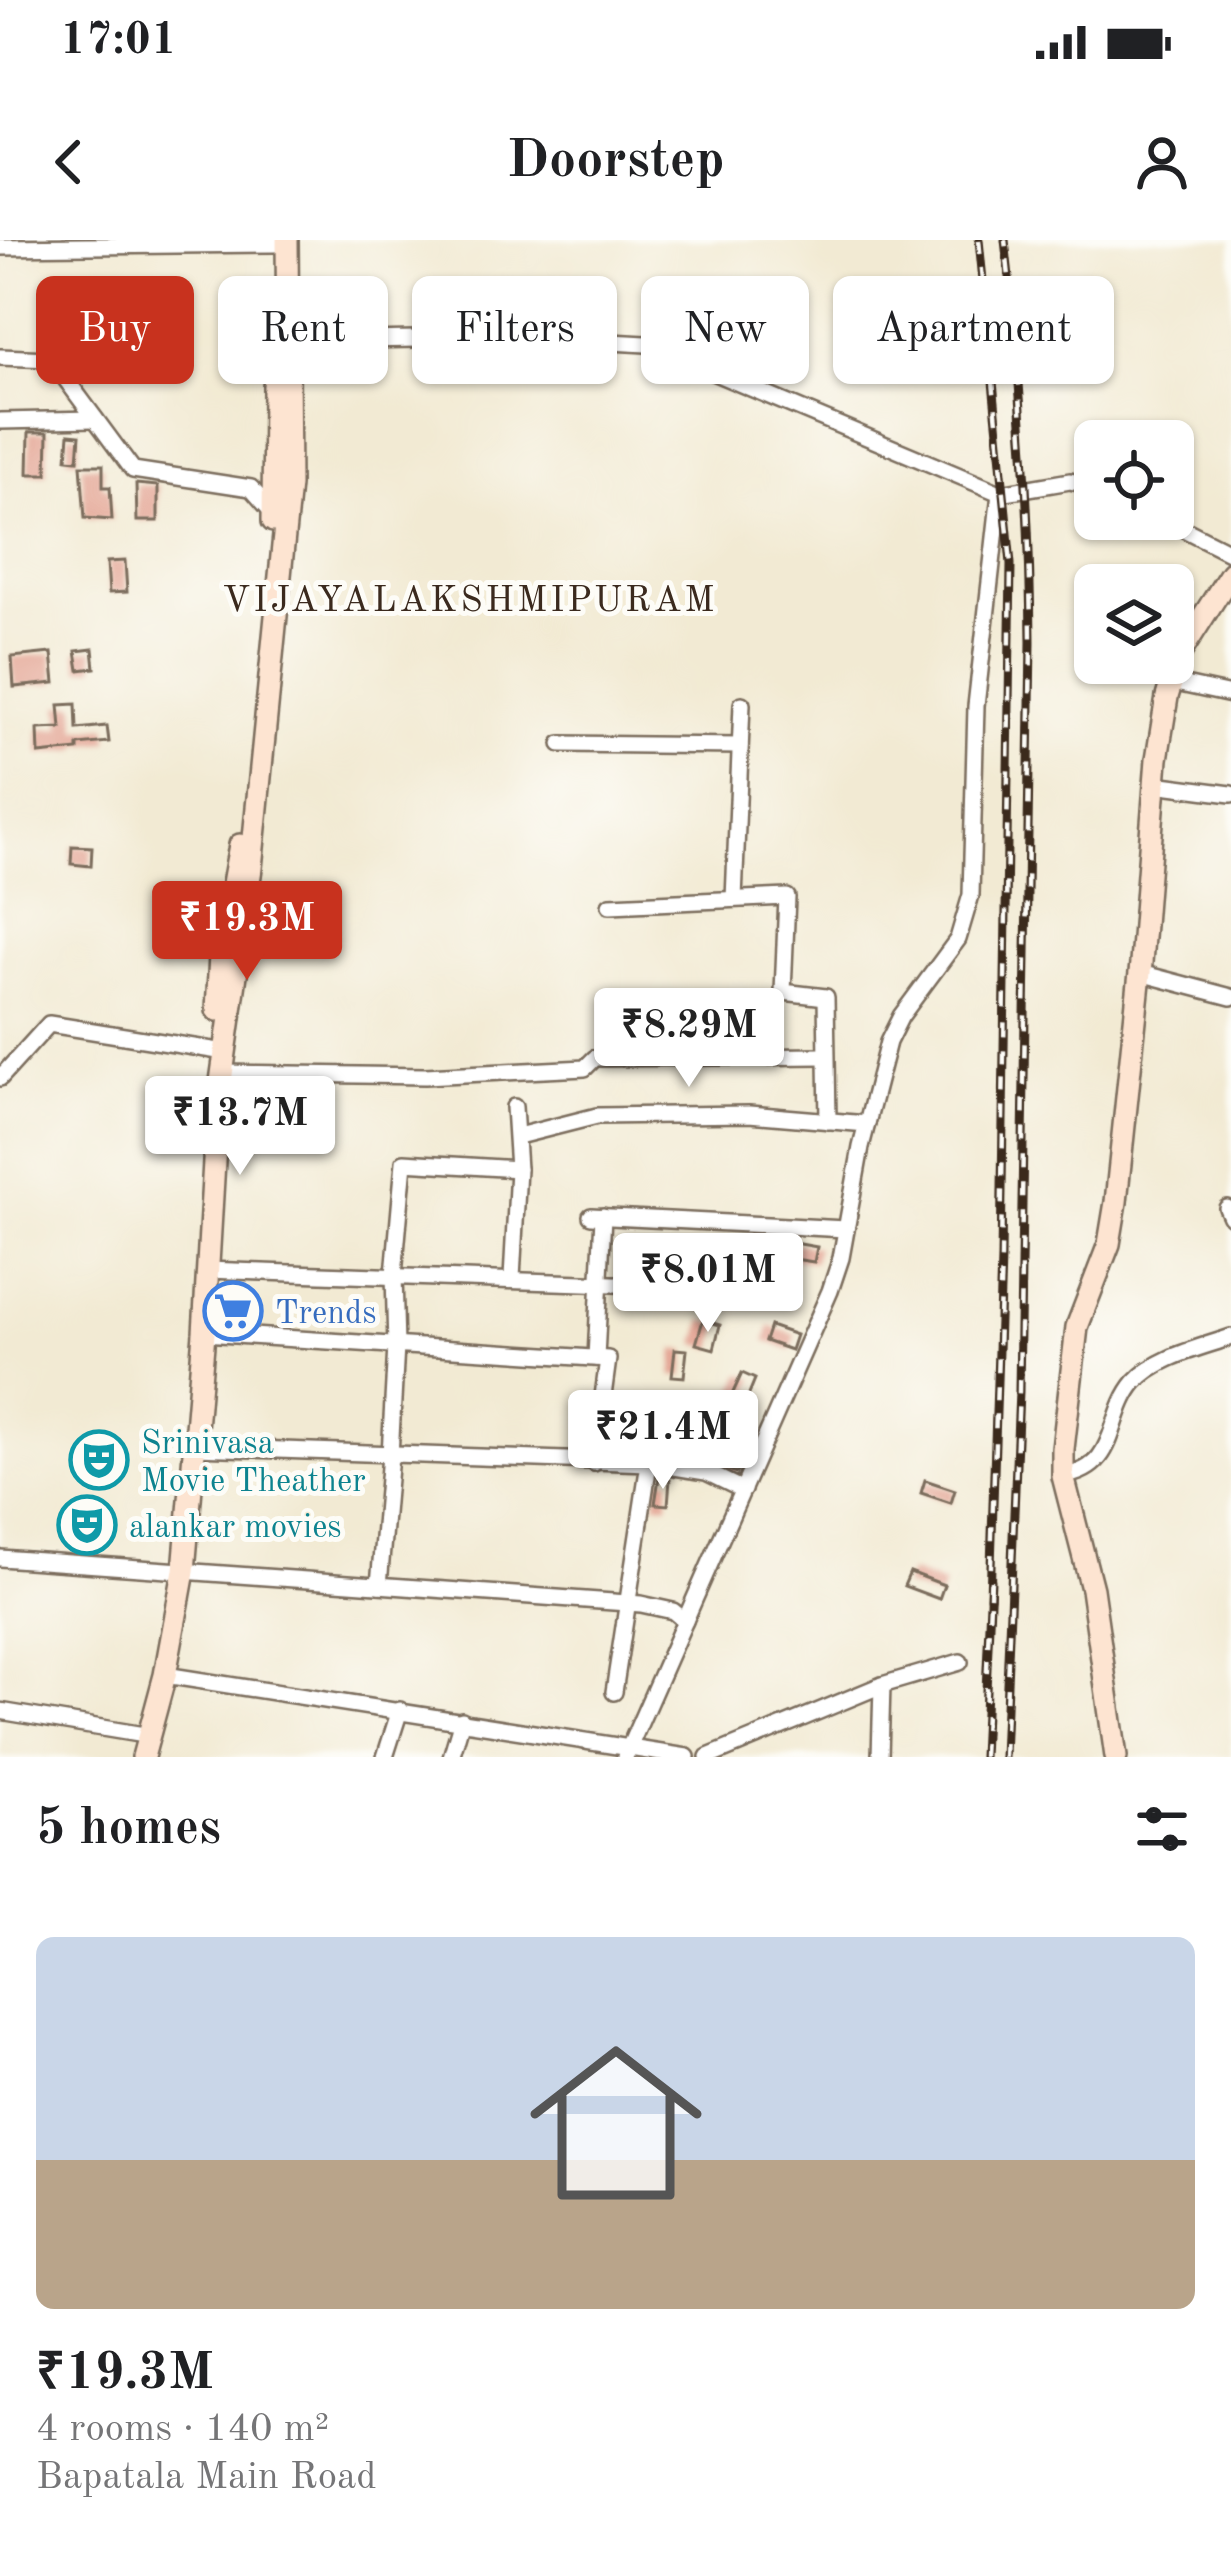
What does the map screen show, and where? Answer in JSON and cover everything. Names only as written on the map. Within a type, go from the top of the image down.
[{"type":"main road","points":[[279,241],[282,276]]},
{"type":"main road","points":[[146,1746],[184,1571],[195,1447],[220,1059],[220,955],[239,857],[273,513],[279,241]]},
{"type":"main road","points":[[220,1059],[251,868],[290,485],[289,384]]},
{"type":"main road","points":[[1194,631],[1231,573]]},
{"type":"main road","points":[[1116,1757],[1092,1589],[1063,1476],[1076,1328],[1109,1244],[1116,1202],[1155,784],[1171,684]]},
{"type":"street","points":[[8,244],[279,241]]},
{"type":"street","points":[[388,340],[522,338],[646,344],[1000,493],[1074,482]]},
{"type":"street","points":[[0,357],[51,358],[133,470],[250,488],[273,513]]},
{"type":"street","points":[[0,421],[95,419]]},
{"type":"street","points":[[627,1753],[830,1291],[888,1042],[901,1016],[958,939],[971,895],[976,706],[1000,493]]},
{"type":"street","points":[[1194,534],[1231,553]]},
{"type":"street","points":[[1180,684],[1231,695]]},
{"type":"street","points":[[734,899],[742,704]]},
{"type":"street","points":[[561,744],[740,746]]},
{"type":"street","points":[[1155,784],[1231,794]]},
{"type":"street","points":[[610,905],[787,897],[783,992],[826,997],[828,1121]]},
{"type":"street","points":[[1140,973],[1231,997]]},
{"type":"street","points":[[0,1078],[49,1024],[220,1059],[425,1076],[585,1068],[595,1058],[824,1056]]},
{"type":"street","points":[[512,1278],[518,1169],[514,1107]]},
{"type":"street","points":[[518,1136],[597,1116],[749,1114],[867,1124]]},
{"type":"street","points":[[379,1585],[404,1162],[518,1169]]},
{"type":"street","points":[[596,1358],[597,1216],[846,1229]]},
{"type":"street","points":[[206,1270],[672,1286]]},
{"type":"street","points":[[204,1333],[608,1360],[594,1463]]},
{"type":"street","points":[[1063,1476],[1079,1474],[1102,1455],[1136,1382],[1172,1358],[1231,1337]]},
{"type":"street","points":[[195,1447],[650,1463],[706,1472],[743,1490]]},
{"type":"street","points":[[614,1692],[650,1463]]},
{"type":"street","points":[[0,1558],[628,1603],[673,1611],[685,1621]]},
{"type":"street","points":[[708,1757],[882,1685],[960,1662]]},
{"type":"street","points":[[165,1675],[462,1720],[627,1753],[687,1757]]},
{"type":"street","points":[[880,1757],[882,1685]]},
{"type":"street","points":[[385,1757],[400,1710]]},
{"type":"street","points":[[0,1711],[146,1746]]},
{"type":"street","points":[[451,1757],[462,1720]]},
{"type":"building","points":[[29,432],[48,432],[47,474],[28,474]]},
{"type":"building","points":[[69,434],[80,435],[78,460],[67,459]]},
{"type":"building","points":[[81,465],[103,465],[112,520],[85,518]]},
{"type":"building","points":[[136,484],[158,486],[158,521],[137,521]]},
{"type":"building","points":[[125,561],[127,592],[109,593],[107,562]]},
{"type":"building","points":[[93,649],[95,668],[79,670],[76,651]]},
{"type":"building","points":[[52,653],[55,683],[14,687],[12,657]]},
{"type":"building","points":[[76,704],[77,729],[107,726],[109,742],[39,754],[38,729],[61,728],[59,705]]},
{"type":"building","points":[[72,846],[92,847],[91,866],[71,864]]},
{"type":"building","points":[[783,1241],[817,1247],[814,1262],[781,1257]]},
{"type":"building","points":[[703,1320],[720,1325],[714,1349],[696,1344]]},
{"type":"building","points":[[770,1326],[796,1335],[791,1350],[765,1341]]},
{"type":"building","points":[[675,1349],[687,1350],[684,1377],[672,1376]]},
{"type":"building","points":[[742,1373],[755,1379],[744,1406],[751,1409],[743,1429],[720,1421]]},
{"type":"building","points":[[652,1421],[673,1424],[669,1453],[648,1450]]},
{"type":"building","points":[[701,1449],[743,1460],[737,1473],[698,1459]]},
{"type":"building","points":[[659,1478],[670,1479],[668,1505],[655,1504]]},
{"type":"building","points":[[925,1480],[955,1490],[951,1503],[921,1493]]},
{"type":"building","points":[[910,1572],[944,1585],[939,1599],[904,1586]]},
{"type":"railway","points":[[979,240],[1011,564],[1001,1258],[990,1597]]},
{"type":"railway","points":[[1004,1757],[1019,1391],[1031,642],[1023,441],[1005,240]]},
{"type":"railway","points":[[983,1757],[991,1580]]},
{"type":"place","name":"Trends","points":[[233,1311]]},
{"type":"place","name":"Srinivasa Movie Theather","points":[[99,1460]]},
{"type":"place","name":"alankar movies","points":[[87,1525]]},
{"type":"district","name":"VIJAYALAKSHMIPURAM","points":[[470,598]]}]
